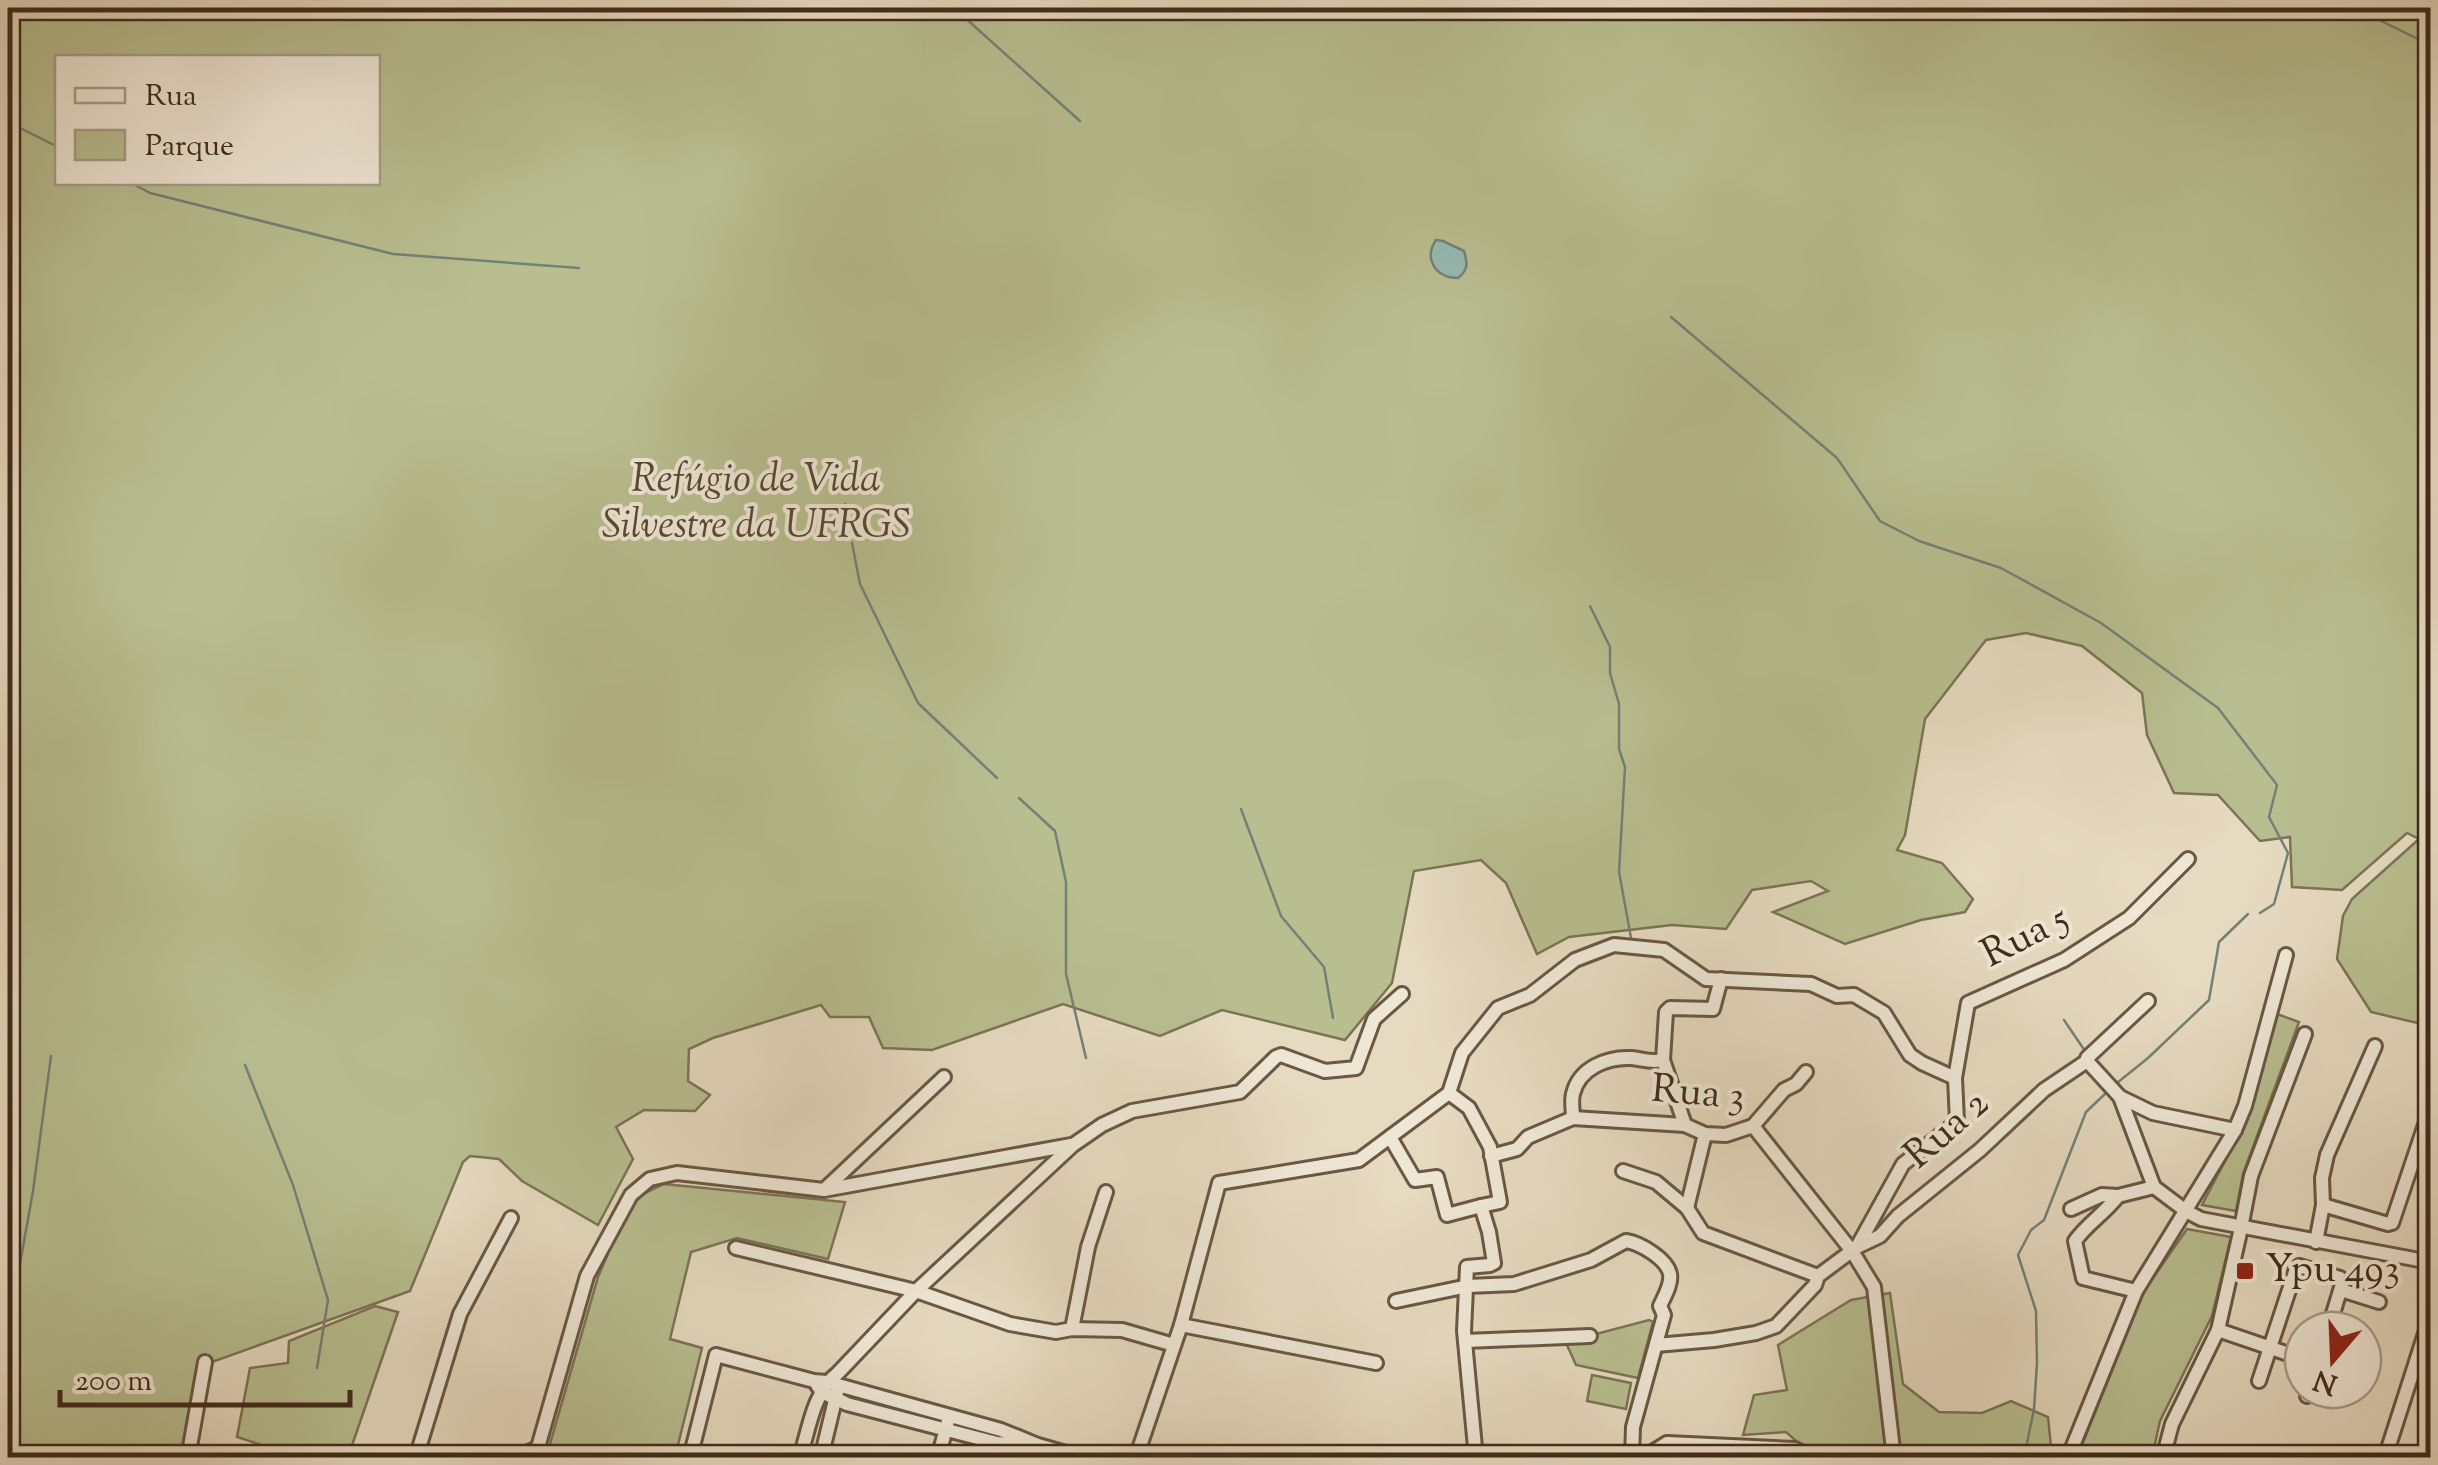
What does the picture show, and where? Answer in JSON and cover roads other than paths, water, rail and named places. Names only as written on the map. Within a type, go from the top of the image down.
[{"type":"street","name":"Rua 5","points":[[1855,1249],[1903,1164],[1957,1122],[1955,1078],[1968,1003],[2064,960],[2129,918],[2188,859]]},
{"type":"street","points":[[1136,1458],[1181,1325],[1219,1183],[1359,1160],[1448,1093],[1462,1053],[1498,1008],[1530,995],[1575,960],[1614,944],[1662,950],[1706,979],[1811,984],[1837,996],[1854,996],[1884,1012],[1910,1055],[1955,1078]]},
{"type":"street","points":[[2068,1458],[2136,1291],[2236,1130],[2286,955]]},
{"type":"street","points":[[1685,1125],[1663,1060],[1666,1010],[1713,1010],[1721,979]]},
{"type":"street","points":[[800,1458],[829,1386],[916,1291],[1073,1145],[1132,1111],[1240,1092],[1281,1055],[1325,1071],[1356,1068],[1374,1019],[1402,994]]},
{"type":"street","name":"Rua 2","points":[[1656,1345],[1714,1340],[1776,1326],[1814,1286],[1818,1276],[1880,1236],[2044,1090],[2087,1060],[2148,1001]]},
{"type":"street","points":[[2163,1458],[2172,1424],[2218,1330],[2250,1176],[2305,1034]]},
{"type":"street","points":[[2316,1242],[2327,1155],[2375,1046]]},
{"type":"street","points":[[1572,1118],[1573,1093],[1580,1079],[1595,1066],[1606,1060],[1663,1060]]},
{"type":"street","points":[[2087,1060],[2120,1097],[2154,1187],[2186,1211],[2202,1219],[2242,1228],[2430,1262]]},
{"type":"street","points":[[1753,1126],[1784,1090],[1806,1072]]},
{"type":"street","points":[[824,1190],[944,1077]]},
{"type":"street","points":[[1390,1136],[1414,1180],[1437,1177],[1447,1215],[1500,1202],[1490,1147],[1469,1108],[1448,1093]]},
{"type":"street","points":[[2120,1097],[2153,1113],[2236,1130]]},
{"type":"street","points":[[2323,1205],[2392,1223],[2430,1110]]},
{"type":"street","name":"Rua 3","points":[[1491,1156],[1516,1148],[1528,1138],[1572,1118],[1685,1125],[1705,1134],[1726,1134],[1753,1126],[1855,1249],[1874,1287],[1894,1458]]},
{"type":"street","points":[[1687,1208],[1705,1134]]},
{"type":"street","points":[[513,1458],[536,1453],[587,1276],[630,1195],[650,1178],[677,1172],[824,1190],[1073,1145]]},
{"type":"street","points":[[1623,1170],[1656,1182],[1687,1208],[1702,1233],[1818,1276]]},
{"type":"street","points":[[2071,1209],[2102,1195],[2118,1196],[2154,1187]]},
{"type":"street","points":[[1072,1328],[1088,1247],[1106,1192]]},
{"type":"street","points":[[2118,1196],[2105,1214],[2075,1241],[2084,1278],[2136,1291]]},
{"type":"street","points":[[1476,1458],[1465,1341],[1467,1266],[1494,1263],[1482,1206]]},
{"type":"street","points":[[416,1458],[460,1314],[511,1218]]},
{"type":"street","points":[[1396,1302],[1468,1286],[1514,1284],[1591,1260],[1618,1244],[1632,1241],[1640,1245],[1664,1263],[1670,1280],[1660,1306],[1664,1316],[1633,1427],[1632,1458]]},
{"type":"street","points":[[736,1248],[916,1291],[1010,1324],[1056,1332],[1072,1328],[1122,1330],[1174,1345]]},
{"type":"street","points":[[2259,1381],[2297,1267],[2343,1281],[2334,1310]]},
{"type":"street","points":[[2341,1290],[2378,1302]]},
{"type":"street","points":[[2386,1458],[2430,1318]]},
{"type":"street","points":[[1181,1325],[1376,1363]]},
{"type":"street","points":[[2218,1330],[2283,1352]]},
{"type":"street","points":[[1465,1341],[1590,1336]]},
{"type":"street","points":[[690,1458],[716,1354],[947,1423],[1002,1430],[1038,1446],[1083,1458]]},
{"type":"street","points":[[188,1458],[205,1362]]},
{"type":"street","points":[[821,1458],[829,1386]]},
{"type":"street","points":[[938,1458],[947,1423]]},
{"type":"street","points":[[1643,1458],[1667,1443],[1796,1448],[1812,1458]]},
{"type":"water","points":[[1436,240],[1464,251],[1466,266],[1458,278],[1443,275],[1434,266],[1431,254]]},
{"type":"waterway","points":[[954,8],[1080,121]]},
{"type":"waterway","points":[[2355,8],[2430,45]]},
{"type":"waterway","points":[[8,122],[55,146]]},
{"type":"waterway","points":[[135,185],[150,193],[393,254],[579,268]]},
{"type":"waterway","points":[[2423,285],[2430,294]]},
{"type":"waterway","points":[[1671,317],[1837,458],[1880,521],[1919,541],[2001,568],[2101,623],[2218,708],[2277,785],[2269,817],[2288,853],[2274,904],[2260,913]]},
{"type":"waterway","points":[[845,504],[849,525]]},
{"type":"waterway","points":[[852,543],[860,584],[918,703],[997,778]]},
{"type":"waterway","points":[[1590,606],[1610,647],[1610,673],[1619,704],[1619,749],[1625,767],[1619,872],[1631,938]]},
{"type":"waterway","points":[[1019,798],[1055,831],[1066,882],[1066,974],[1086,1058]]},
{"type":"waterway","points":[[1241,809],[1281,916],[1324,967],[1333,1018]]},
{"type":"waterway","points":[[2117,1083],[2209,1000],[2219,942],[2248,914]]},
{"type":"waterway","points":[[2064,1020],[2085,1051]]},
{"type":"waterway","points":[[8,1331],[33,1191],[51,1056]]},
{"type":"waterway","points":[[245,1065],[293,1185],[328,1300],[317,1368]]},
{"type":"waterway","points":[[2024,1458],[2034,1409],[2036,1311],[2018,1255],[2031,1230],[2044,1220],[2086,1112],[2107,1092]]},
{"type":"place","name":"Ypu 493","points":[[2245,1271]]},
{"type":"park label","name":"Refúgio de Vida Silvestre da UFRGS","points":[[756,504]]}]
